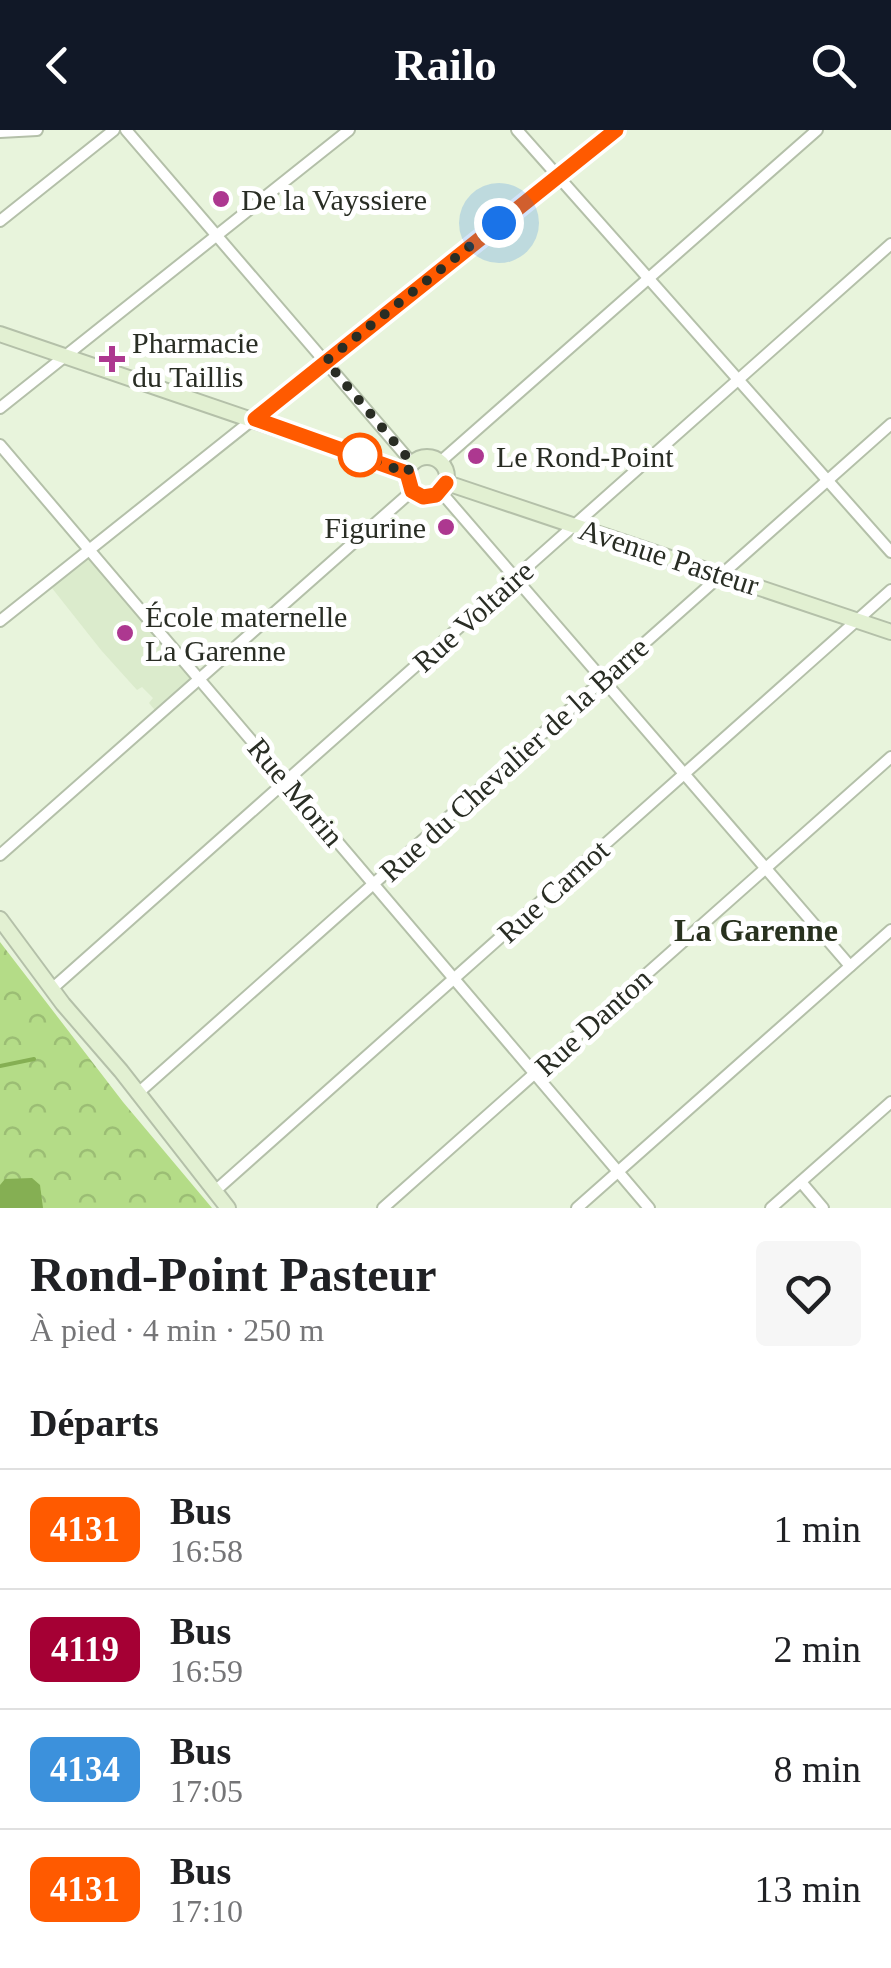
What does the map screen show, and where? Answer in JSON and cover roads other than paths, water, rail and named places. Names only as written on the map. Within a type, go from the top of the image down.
[{"type":"street","points":[[0,132],[37,130]]},
{"type":"street","points":[[0,221],[114,130]]},
{"type":"street","points":[[126,130],[326,361],[410,468],[412,491]]},
{"type":"street","points":[[0,408],[349,130]]},
{"type":"street","points":[[517,130],[891,552]]},
{"type":"street","points":[[0,621],[616,130]]},
{"type":"street","points":[[440,462],[816,130]]},
{"type":"street","name":"Rue Voltaire","points":[[54,987],[891,244]]},
{"type":"street","points":[[0,334],[410,468]]},
{"type":"street","name":"Rue du Chevalier de la Barre","points":[[138,1094],[891,424]]},
{"type":"street","name":"Rue Morin","points":[[0,445],[92,547],[286,782],[649,1208]]},
{"type":"street","points":[[410,468],[423,457],[440,462]]},
{"type":"street","points":[[440,462],[444,487],[514,578],[850,966]]},
{"type":"street","points":[[412,491],[430,497],[444,487]]},
{"type":"street","name":"Avenue Pasteur","points":[[444,487],[574,525],[891,632]]},
{"type":"street","points":[[0,855],[412,491]]},
{"type":"street","name":"Rue Carnot","points":[[215,1191],[891,590]]},
{"type":"street","name":"Rue Danton","points":[[384,1208],[891,757]]},
{"type":"street","points":[[0,919],[228,1208]]},
{"type":"street","points":[[577,1208],[891,930]]},
{"type":"street","points":[[771,1208],[891,1102]]},
{"type":"street","points":[[801,1182],[823,1208]]},
{"type":"waterway","points":[[0,1066],[34,1059]]},
{"type":"place","name":"De la Vayssiere","points":[[221,199]]},
{"type":"place","name":"Pharmacie du Taillis","points":[[112,359]]},
{"type":"place","name":"Le Rond-Point","points":[[476,456]]},
{"type":"place","name":"Figurine","points":[[446,527]]},
{"type":"place","name":"École maternelle La Garenne","points":[[125,633]]},
{"type":"district","name":"La Garenne","points":[[756,930]]}]
